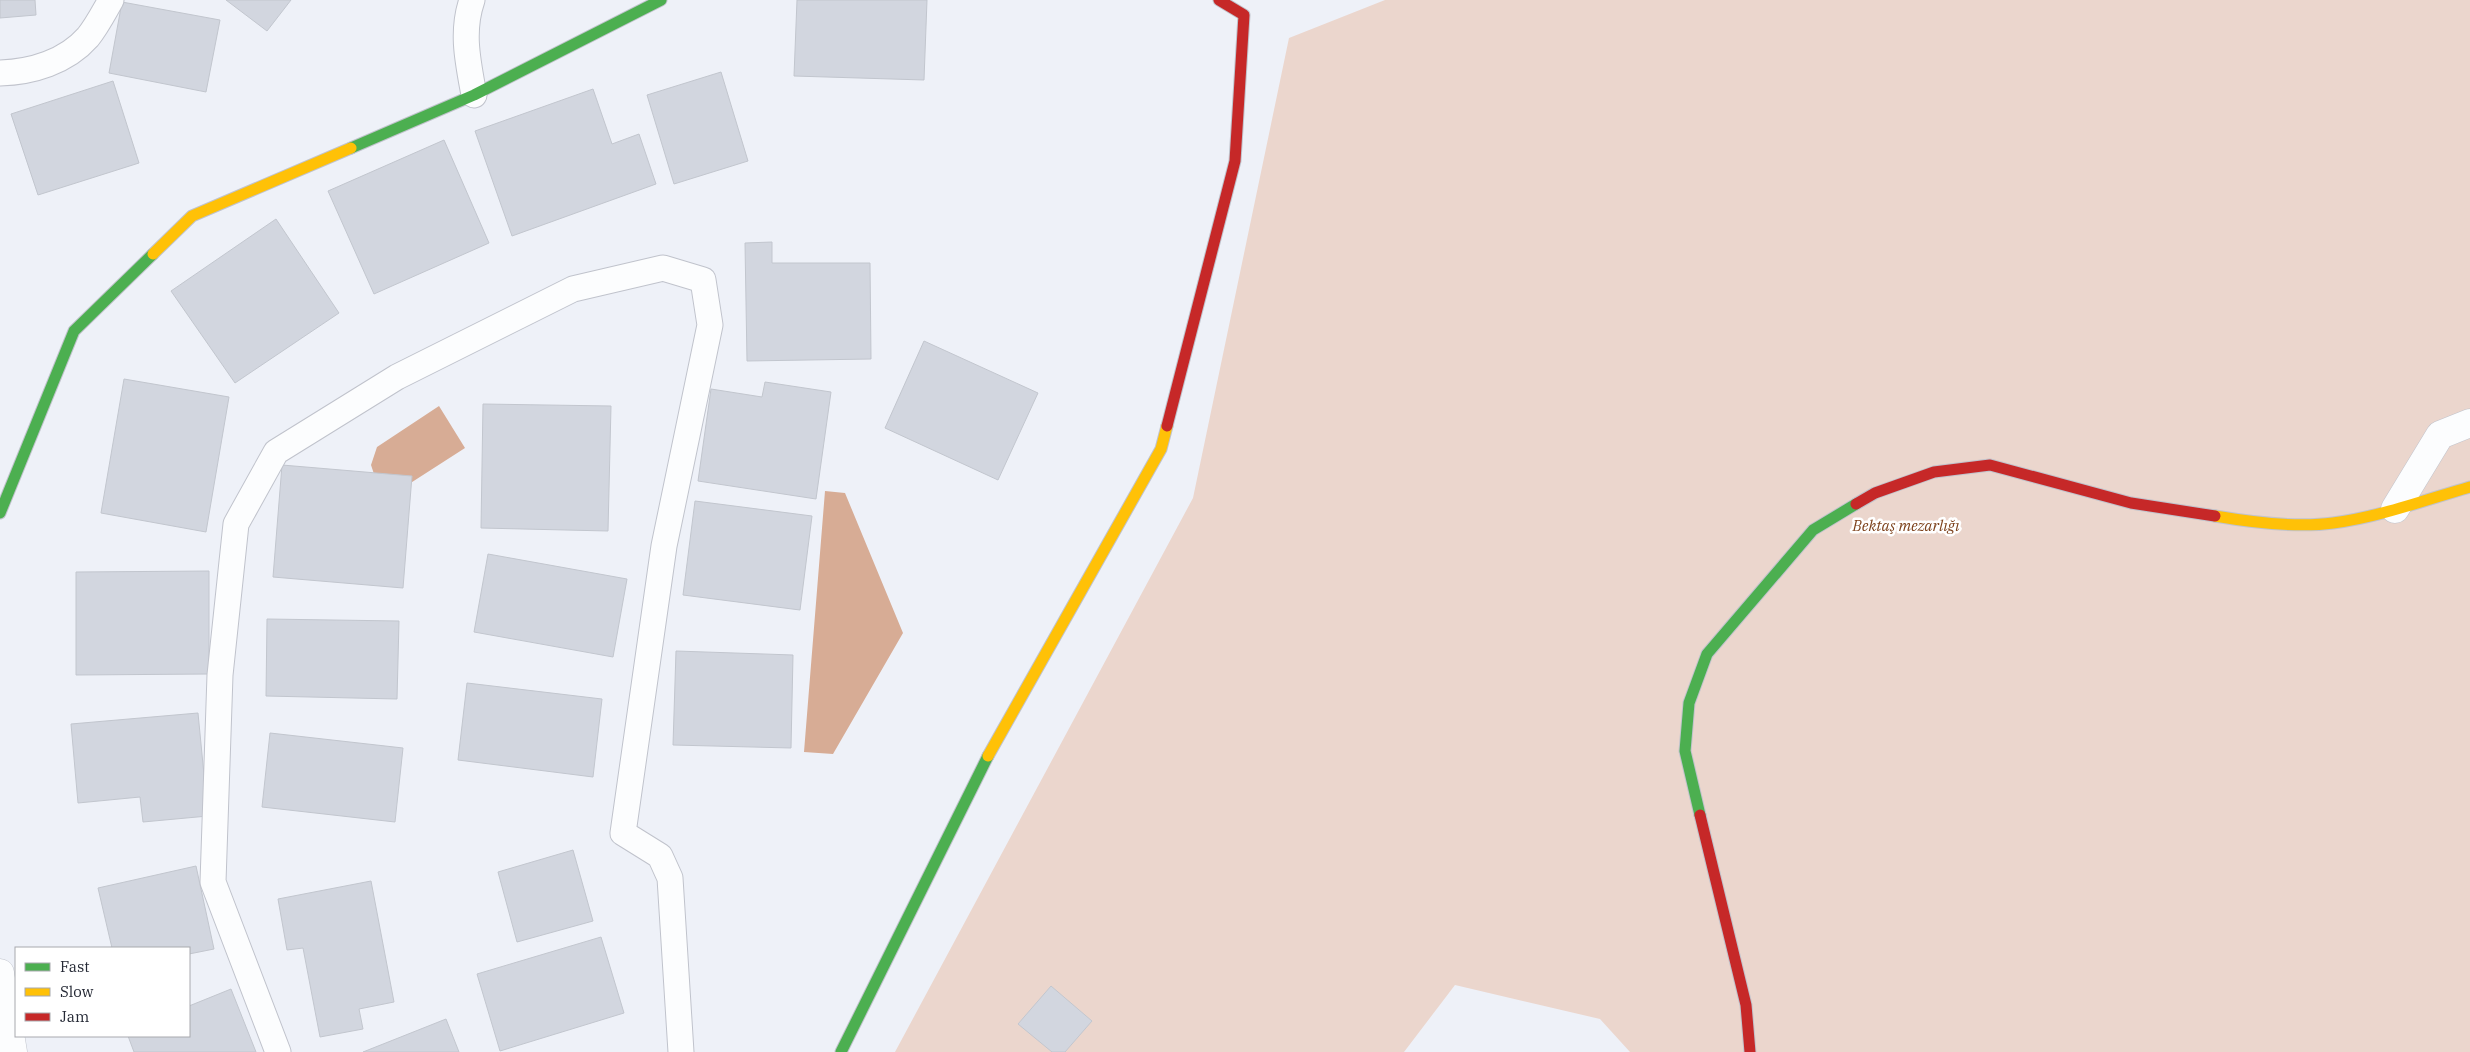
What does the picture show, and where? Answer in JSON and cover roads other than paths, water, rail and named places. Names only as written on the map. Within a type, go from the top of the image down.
[{"type":"street","points":[[0,512],[74,331],[192,216],[474,95],[661,0]]},
{"type":"street","points":[[841,1052],[1002,728],[1160,449],[1235,161],[1244,15],[1219,0]]},
{"type":"street","points":[[2395,509],[2440,435],[2470,423]]},
{"type":"street","points":[[1750,1052],[1746,1005],[1685,751],[1689,703],[1707,654],[1813,530],[1875,493],[1934,472],[1990,465],[2131,503],[2254,523],[2332,523],[2395,509],[2470,487]]},
{"type":"street","points":[[0,973],[13,1052]]},
{"type":"lane","points":[[0,73],[20,72],[41,67],[75,49],[89,36],[111,0]]},
{"type":"lane","points":[[472,0],[465,27],[466,52],[474,95]]},
{"type":"lane","points":[[278,1052],[214,882],[220,675],[236,524],[276,452],[397,377],[573,289],[663,268],[703,280],[710,326],[664,546],[623,833],[660,856],[670,878],[681,1052]]},
{"type":"park label","name":"Bektaş mezarlığı","points":[[1906,525]]}]
